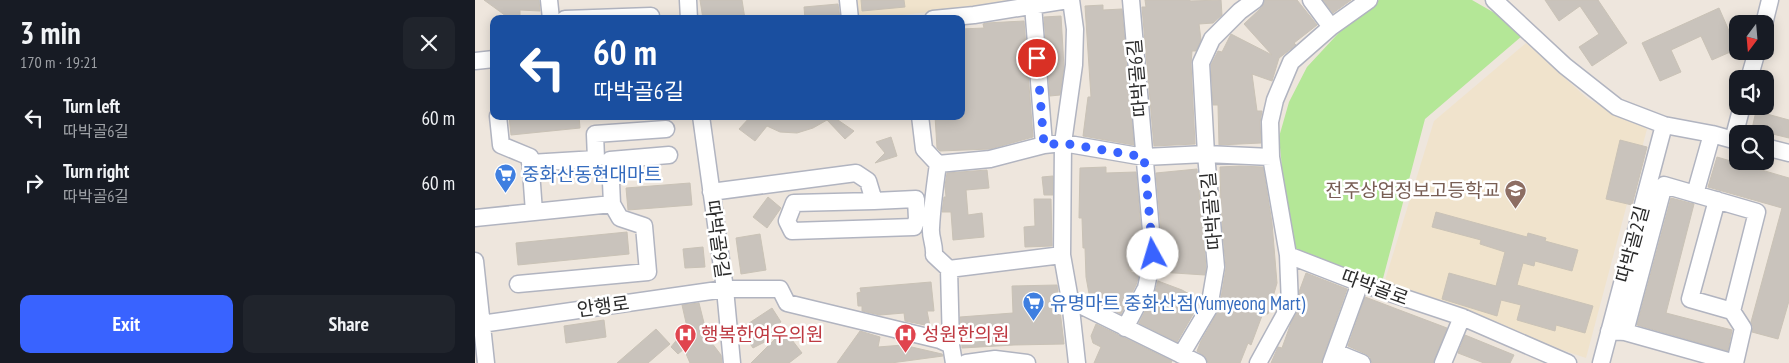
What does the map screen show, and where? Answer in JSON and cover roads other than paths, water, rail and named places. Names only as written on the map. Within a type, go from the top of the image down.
[{"type":"street","points":[[549,0],[551,15]]},
{"type":"street","points":[[688,0],[689,15]]},
{"type":"street","points":[[849,0],[850,15]]},
{"type":"street","points":[[965,16],[1070,0],[1075,29],[1074,65],[1063,143],[1063,255],[1077,363]]},
{"type":"street","name":"따박골6길","points":[[1125,328],[1146,288],[1153,254],[1131,0]]},
{"type":"street","name":"따박골5길","points":[[1181,355],[1209,308],[1216,267],[1201,63],[1212,39],[1235,6],[1255,0]]},
{"type":"street","points":[[1311,0],[1331,27]]},
{"type":"street","points":[[1258,363],[1290,305],[1288,255],[1271,156],[1270,122],[1275,100],[1291,62],[1331,27],[1369,0]]},
{"type":"street","points":[[1494,0],[1565,66],[1617,107],[1664,125],[1729,139]]},
{"type":"street","points":[[1766,15],[1770,0]]},
{"type":"street","points":[[1033,5],[1044,145]]},
{"type":"street","points":[[475,61],[490,59]]},
{"type":"street","points":[[498,120],[501,145],[530,157],[534,212]]},
{"type":"street","name":"따박골9길","points":[[702,120],[725,289],[732,363]]},
{"type":"street","points":[[920,120],[924,149],[938,164]]},
{"type":"street","name":"따박골2길","points":[[1601,363],[1617,332],[1664,125]]},
{"type":"street","points":[[530,163],[596,159],[595,134],[666,129]]},
{"type":"street","points":[[1695,194],[1712,134]]},
{"type":"street","points":[[938,164],[991,159],[1044,145],[1063,143],[1144,157],[1207,154],[1271,156]]},
{"type":"street","points":[[1774,149],[1789,153]]},
{"type":"street","points":[[518,284],[648,272],[644,226],[620,218],[613,204],[609,160],[669,155]]},
{"type":"street","points":[[938,164],[934,186],[931,229],[935,246],[934,255],[949,269],[951,344],[954,363]]},
{"type":"street","points":[[711,192],[856,173],[868,181],[874,201]]},
{"type":"street","points":[[1717,200],[1690,298],[1732,311],[1743,328],[1735,363],[1617,332],[1664,185],[1717,200],[1757,212],[1732,311]]},
{"type":"street","points":[[916,199],[917,219],[914,228],[792,231],[787,221],[794,203],[874,201],[916,199]]},
{"type":"street","points":[[475,218],[613,204]]},
{"type":"street","points":[[949,269],[1063,255]]},
{"type":"street","name":"따박골로","points":[[1288,255],[1360,283],[1462,317]]},
{"type":"street","points":[[475,261],[486,363]]},
{"type":"street","points":[[1360,283],[1333,358],[1362,363]]},
{"type":"street","name":"안행로","points":[[481,324],[725,289],[780,289],[787,303],[951,344]]},
{"type":"street","points":[[1070,300],[1198,363]]},
{"type":"street","points":[[1443,363],[1462,317],[1568,363]]},
{"type":"street","points":[[966,363],[995,359],[1027,363]]},
{"type":"place","name":"중화산동현대마트","points":[[506,193]]},
{"type":"place","name":"전주상업정보고등학교","points":[[1516,209]]},
{"type":"place","name":"유명마트 중화산점(Yumyeong Mart)","points":[[1034,322]]},
{"type":"place","name":"행복한여우의원","points":[[685,353]]},
{"type":"place","name":"성원한의원","points":[[906,353]]}]
